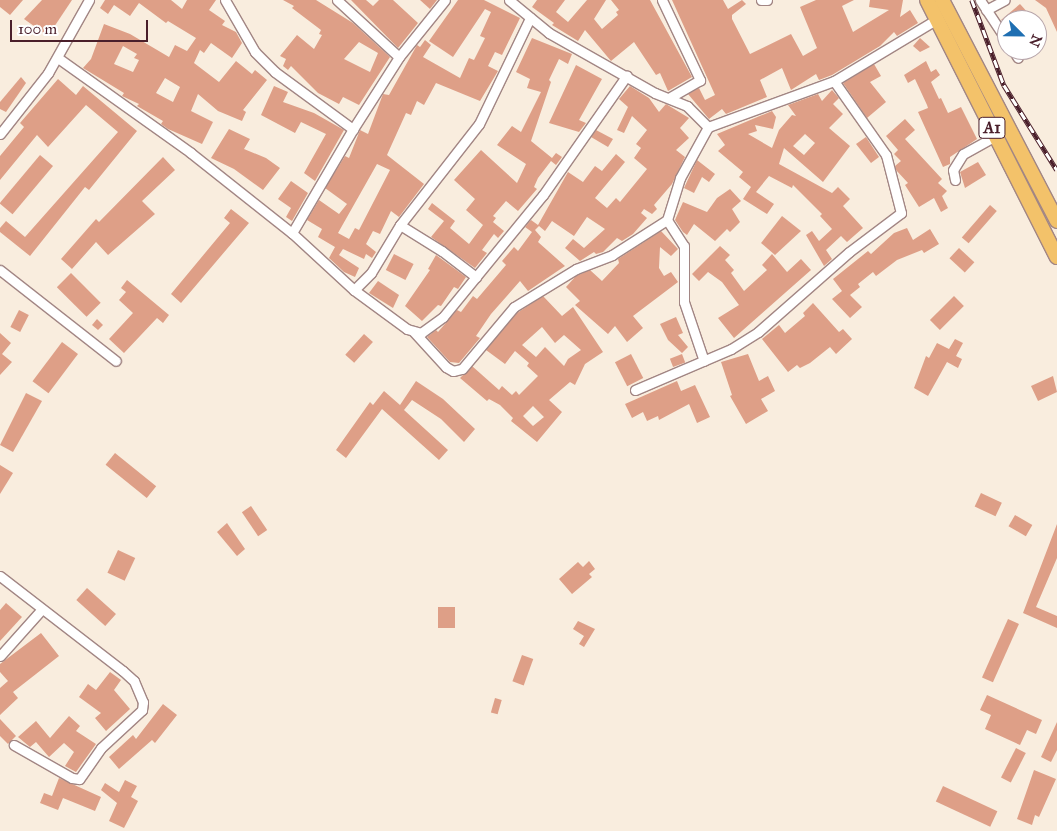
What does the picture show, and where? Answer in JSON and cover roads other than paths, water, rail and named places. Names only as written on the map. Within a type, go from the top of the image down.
[{"type":"highway","name":"A1","points":[[927,0],[1057,257]]},
{"type":"highway","name":"A1","points":[[942,0],[1057,221]]},
{"type":"street","points":[[0,134],[58,58],[90,0]]},
{"type":"street","points":[[225,0],[255,52],[275,72],[353,128]]},
{"type":"street","points":[[337,0],[399,58]]},
{"type":"street","points":[[292,233],[353,128],[399,58],[445,0]]},
{"type":"street","points":[[509,0],[549,33],[627,75],[655,93],[687,106],[708,127]]},
{"type":"street","points":[[662,0],[700,80],[670,98]]},
{"type":"street","points":[[761,0],[767,0]]},
{"type":"street","points":[[980,0],[997,26]]},
{"type":"street","points":[[986,10],[1005,0]]},
{"type":"street","points":[[354,290],[371,273],[400,225],[479,124],[530,18]]},
{"type":"street","points":[[58,58],[191,153],[292,233],[354,290],[412,331],[446,367],[453,371],[462,369],[514,307],[576,270],[612,255],[667,220],[680,178],[708,127],[834,81],[937,19]]},
{"type":"street","points":[[412,331],[421,332],[443,317],[542,195],[627,75]]},
{"type":"street","points":[[635,390],[704,362],[758,332],[849,252],[901,213],[886,155],[834,81]]},
{"type":"street","points":[[955,180],[953,170],[963,154],[996,136]]},
{"type":"street","points":[[667,220],[684,246],[684,302],[704,362]]},
{"type":"street","points":[[400,225],[442,250],[476,277]]},
{"type":"street","points":[[0,270],[116,361]]},
{"type":"street","points":[[0,576],[134,680],[142,694],[142,710],[101,748],[79,779],[72,778],[14,744]]},
{"type":"street","points":[[0,656],[42,609]]},
{"type":"railway","points":[[972,0],[1004,85],[1057,170]]}]
